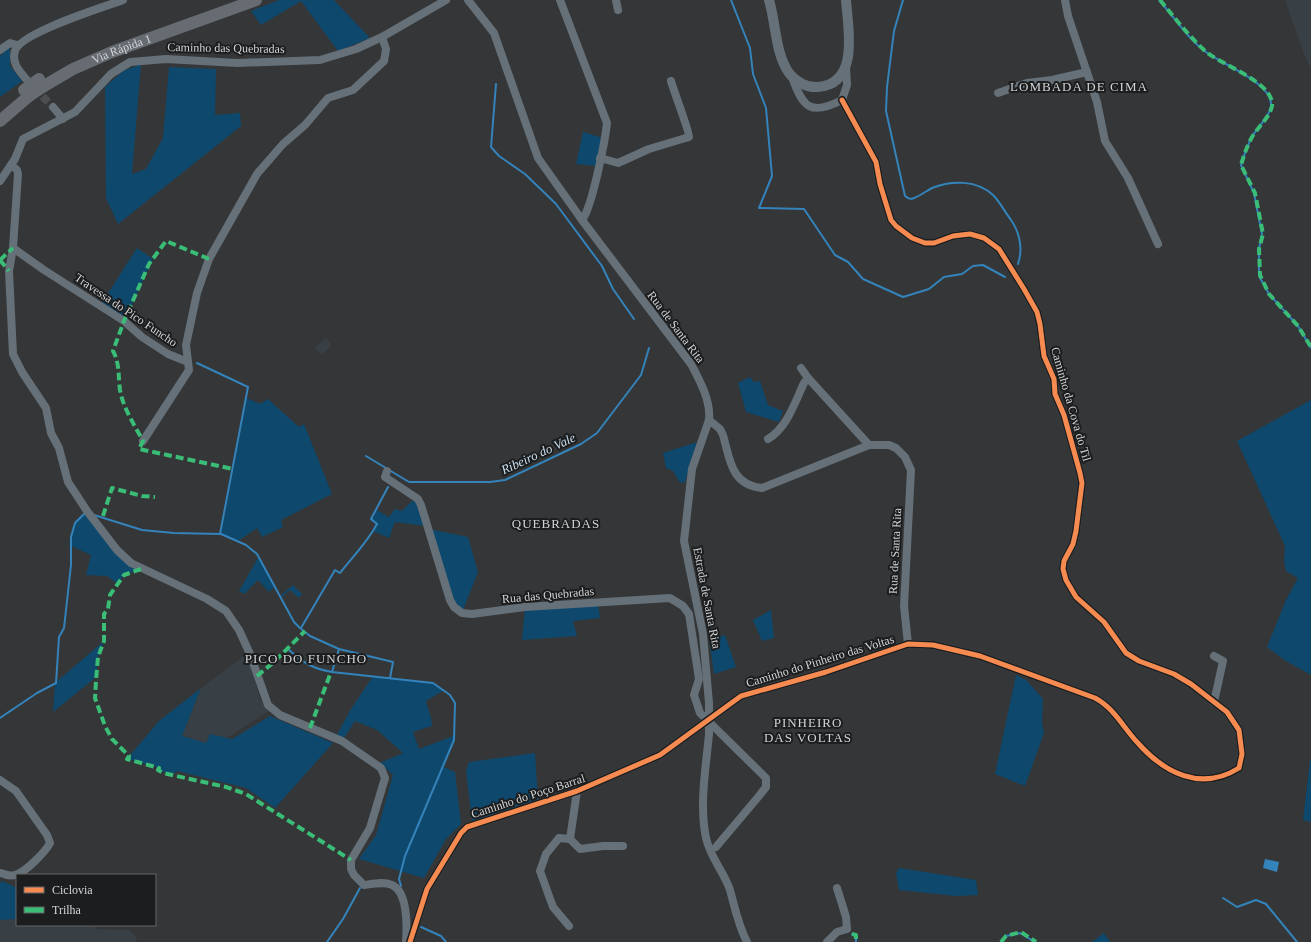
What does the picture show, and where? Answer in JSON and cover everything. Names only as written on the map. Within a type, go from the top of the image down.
[{"type":"highway","name":"Via Rápida 1","points":[[0,110],[32,86],[84,56],[234,0]]},
{"type":"highway","name":"Via Rápida 1","points":[[0,120],[32,86],[106,55],[256,0]]},
{"type":"main road","points":[[769,0],[782,58],[792,77],[803,84],[816,88],[833,82],[846,68],[849,46],[846,0]]},
{"type":"street","points":[[0,50],[10,43],[19,43],[41,31],[123,0]]},
{"type":"street","name":"Caminho das Quebradas","points":[[0,181],[11,165],[23,139],[80,108],[111,74],[130,62],[166,59],[237,63],[306,62],[320,60],[356,49],[382,38],[446,0]]},
{"type":"street","name":"Rua de Santa Rita","points":[[468,0],[494,33],[538,158],[582,220],[691,364],[706,398],[710,413],[709,420],[720,429],[723,435],[734,473],[751,487],[762,488],[870,445],[889,445],[896,448],[905,457],[911,470],[904,606],[908,644]]},
{"type":"street","points":[[560,0],[607,123],[605,139],[589,206],[582,220]]},
{"type":"street","points":[[616,0],[618,10]]},
{"type":"street","points":[[1065,0],[1068,16],[1097,102],[1105,141],[1128,178],[1158,244]]},
{"type":"street","points":[[143,442],[189,370],[186,345],[197,293],[209,259],[257,174],[283,144],[305,125],[328,98],[353,90],[380,66],[384,61],[386,49],[382,38]]},
{"type":"street","points":[[19,43],[14,51],[15,62],[20,72],[32,86]]},
{"type":"street","points":[[792,77],[802,99],[808,106],[820,109],[842,100],[847,85],[846,68]]},
{"type":"street","points":[[998,93],[1027,83],[1052,80],[1087,72]]},
{"type":"street","points":[[600,158],[618,164],[649,149],[689,137],[690,133],[682,117],[671,81]]},
{"type":"street","points":[[833,82],[845,92]]},
{"type":"street","name":"Caminho da Cova do Til","points":[[842,100],[876,162],[880,184],[891,220],[912,238],[925,243],[934,243],[953,236],[970,234],[984,238],[999,249],[1037,312],[1044,356],[1054,379],[1055,394],[1064,415],[1082,483],[1076,531],[1073,544],[1064,561],[1063,569],[1071,590],[1076,597],[1104,622],[1126,653],[1140,661],[1174,674],[1191,684],[1227,712],[1239,730],[1242,754],[1242,763],[1239,768]]},
{"type":"street","points":[[53,107],[62,119]]},
{"type":"street","points":[[11,165],[18,174],[14,248],[9,271],[13,354],[19,367],[46,408],[51,433],[59,448],[68,482],[90,516],[117,550],[131,563],[207,599],[226,611],[239,630],[251,657],[268,705],[280,715],[342,741],[381,768],[384,772],[385,778],[370,828],[351,860],[351,869],[360,883],[364,885],[387,884],[398,889],[407,916],[406,941],[409,942]]},
{"type":"street","name":"Travessa do Pico Funcho","points":[[14,248],[44,270],[124,321],[142,337],[168,354],[188,362]]},
{"type":"street","points":[[801,368],[808,378],[870,445]]},
{"type":"street","points":[[768,439],[775,435],[784,424],[804,383],[808,378]]},
{"type":"street","name":"Estrada de Santa Rita","points":[[709,420],[692,469],[684,541],[703,634],[709,703],[709,734],[704,796],[706,837],[710,850],[730,890],[738,923],[747,942]]},
{"type":"street","name":"Rua das Quebradas","points":[[387,471],[385,477],[418,499],[450,600],[462,613],[472,614],[524,607],[670,598],[683,606],[689,614],[698,673],[694,695],[700,713],[707,720]]},
{"type":"street","name":"Caminho do Pinheiro das Voltas","points":[[707,720],[741,696],[826,672],[908,644],[933,645],[980,656],[1095,698],[1108,706],[1147,753],[1173,771],[1186,777],[1201,780],[1216,778],[1230,774],[1239,768]]},
{"type":"street","points":[[1214,656],[1222,662],[1214,702]]},
{"type":"street","points":[[707,720],[766,778],[766,787],[760,796],[716,847]]},
{"type":"street","name":"Caminho do Poço Barral","points":[[409,942],[427,889],[460,833],[467,827],[577,792],[660,755],[707,720]]},
{"type":"street","points":[[0,780],[16,790],[47,835],[50,843],[44,852],[18,874]]},
{"type":"street","points":[[570,839],[577,792]]},
{"type":"street","points":[[569,926],[553,907],[540,871],[546,854],[559,838],[570,839],[580,849],[603,846],[623,846]]},
{"type":"street","points":[[0,873],[12,876],[16,875]]},
{"type":"street","points":[[827,942],[837,932],[849,932],[846,916],[837,888]]},
{"type":"shaded area","points":[[279,0],[334,0],[370,38],[338,51],[301,1],[261,25],[251,11]]},
{"type":"shaded area","points":[[1285,0],[1311,0],[1311,68],[1304,54]]},
{"type":"shaded area","points":[[10,47],[10,66],[22,81],[0,97],[0,56]]},
{"type":"shaded area","points":[[141,64],[132,174],[146,169],[163,138],[169,67],[216,69],[215,115],[240,113],[241,126],[118,224],[106,198],[105,87],[123,71]]},
{"type":"shaded area","points":[[583,132],[603,138],[596,166],[576,164]]},
{"type":"shaded area","points":[[137,248],[153,259],[124,321],[100,306]]},
{"type":"shaded area","points":[[326,338],[332,345],[321,355],[315,347]]},
{"type":"shaded area","points":[[750,377],[754,382],[760,381],[768,405],[783,411],[779,422],[746,412],[738,383]]},
{"type":"shaded area","points":[[247,398],[260,404],[268,399],[299,427],[304,424],[332,494],[281,520],[283,527],[262,537],[257,528],[238,541],[221,534]]},
{"type":"shaded area","points":[[1311,400],[1311,675],[1286,661],[1267,647],[1286,600],[1298,578],[1286,571],[1284,561],[1285,546],[1237,441]]},
{"type":"shaded area","points":[[697,442],[685,482],[680,483],[673,471],[666,468],[663,453]]},
{"type":"shaded area","points":[[412,501],[416,502],[426,526],[395,522],[389,538],[373,531],[376,524],[371,521],[377,510],[389,517],[395,509],[402,511]]},
{"type":"shaded area","points":[[87,511],[110,539],[141,569],[124,575],[118,584],[107,576],[86,575],[91,555],[69,545],[75,522]]},
{"type":"shaded area","points":[[429,529],[468,537],[478,572],[462,613],[454,607]]},
{"type":"shaded area","points":[[259,556],[275,586],[269,592],[258,580],[244,594],[239,591]]},
{"type":"shaded area","points":[[293,585],[302,594],[299,598],[290,590],[282,597],[281,595]]},
{"type":"shaded area","points":[[598,603],[600,618],[573,621],[577,636],[522,640],[525,607]]},
{"type":"shaded area","points":[[771,610],[774,638],[762,641],[753,620]]},
{"type":"shaded area","points":[[725,635],[736,667],[714,674],[709,639]]},
{"type":"shaded area","points":[[104,641],[98,657],[96,677],[53,712],[55,683]]},
{"type":"shaded area","points":[[248,653],[260,699],[269,711],[227,738],[210,734],[206,743],[182,736],[201,688]]},
{"type":"shaded area","points":[[1016,675],[1026,680],[1043,699],[1042,723],[1044,733],[1025,786],[995,774]]},
{"type":"shaded area","points":[[373,676],[434,683],[444,690],[426,701],[432,726],[413,732],[419,749],[456,735],[444,767],[455,772],[461,824],[446,839],[424,878],[359,859],[376,835],[393,775],[380,763],[403,753],[377,730],[355,721],[342,741],[335,738],[351,709]]},
{"type":"shaded area","points":[[201,688],[182,736],[206,743],[210,734],[232,739],[270,716],[333,743],[275,808],[246,788],[177,771],[172,775],[158,770],[159,768],[127,759],[159,721]]},
{"type":"shaded area","points":[[535,753],[538,800],[472,821],[466,771],[469,762]]},
{"type":"shaded area","points":[[1311,761],[1311,822],[1303,820]]},
{"type":"shaded area","points":[[1265,859],[1279,862],[1277,872],[1263,868]]},
{"type":"shaded area","points":[[899,868],[976,880],[978,895],[956,896],[899,890],[896,873]]},
{"type":"shaded area","points":[[2,881],[16,888],[16,919],[0,920],[0,883]]},
{"type":"shaded area","points":[[16,919],[16,926],[94,926],[97,929],[130,930],[137,938],[136,942],[0,942],[0,920]]},
{"type":"shaded area","points":[[1104,933],[1110,942],[1092,942]]},
{"type":"waterway","points":[[731,0],[750,48],[753,74],[766,108],[772,176],[759,208],[804,209],[835,255],[848,262],[863,279],[903,297],[929,289],[944,277],[962,274],[973,266],[983,265],[1005,277]]},
{"type":"waterway","points":[[903,0],[894,31],[887,87],[886,111],[905,196],[913,199],[940,185],[956,183],[972,184],[987,190],[998,201],[1017,230],[1020,241],[1020,258],[1018,264]]},
{"type":"waterway","points":[[1159,0],[1199,47],[1256,82],[1270,98],[1270,110],[1252,137],[1241,165],[1254,193],[1262,234],[1259,249],[1259,276],[1269,294],[1298,326],[1311,348]]},
{"type":"waterway","name":"Ribeiro do Vale","points":[[496,84],[491,147],[499,156],[525,174],[556,204],[602,266],[613,289],[634,319]]},
{"type":"waterway","name":"Ribeiro do Vale","points":[[366,456],[409,482],[490,482],[505,480],[581,444],[597,433],[641,375],[649,348]]},
{"type":"waterway","points":[[197,363],[248,387],[220,534]]},
{"type":"waterway","points":[[301,628],[335,570],[340,573],[373,531],[377,524],[371,519],[388,487]]},
{"type":"waterway","points":[[0,718],[37,693],[56,683],[59,637],[64,628],[71,565],[71,537],[75,523],[84,514]]},
{"type":"waterway","points":[[94,515],[142,530],[174,533],[221,534],[246,545],[257,554],[294,622],[300,628],[310,636],[339,649],[393,662],[390,678]]},
{"type":"waterway","points":[[288,649],[308,664],[319,669],[332,672]]},
{"type":"waterway","points":[[339,649],[332,672],[433,683],[450,695],[455,703],[454,740],[405,856],[399,879],[401,886]]},
{"type":"waterway","points":[[327,942],[343,919],[360,888]]},
{"type":"waterway","points":[[1223,898],[1237,907],[1256,900],[1266,904],[1297,942]]},
{"type":"waterway","points":[[421,927],[441,936],[446,942]]},
{"type":"waterway","points":[[1001,942],[1006,936],[1020,933],[1035,942]]},
{"type":"waterway","points":[[852,934],[856,935],[856,942]]},
{"type":"tunnel","points":[[34,88],[53,107]]},
{"type":"marked path","points":[[1160,0],[1204,50],[1255,81],[1265,89],[1271,97],[1271,110],[1252,137],[1241,165],[1255,193],[1263,234],[1259,249],[1260,275],[1269,294],[1298,326],[1311,347]]},
{"type":"marked path","points":[[209,259],[166,241],[149,264],[124,321],[113,351],[118,365],[122,397],[130,417],[143,441],[139,449],[233,469]]},
{"type":"marked path","points":[[0,260],[13,248]]},
{"type":"marked path","points":[[0,260],[9,271]]},
{"type":"marked path","points":[[103,516],[112,488],[142,496],[155,497]]},
{"type":"marked path","points":[[141,569],[124,575],[110,595],[108,609],[104,614],[104,641],[98,657],[95,698],[105,726],[112,739],[129,756],[127,759],[159,768],[158,770],[163,773],[226,787],[246,794],[351,860]]},
{"type":"marked path","points":[[257,676],[274,662],[305,631]]},
{"type":"marked path","points":[[310,728],[331,672]]},
{"type":"marked path","points":[[1001,942],[1006,936],[1021,932],[1036,942]]},
{"type":"marked path","points":[[852,934],[856,935],[856,942]]},
{"type":"cycle path","points":[[410,942],[427,889],[461,833],[467,827],[577,791],[660,755],[741,696],[826,672],[908,644],[933,645],[980,656],[1095,698],[1113,712],[1132,736],[1159,763],[1184,776],[1211,778],[1225,775],[1239,768],[1242,754],[1239,730],[1227,712],[1191,684],[1174,674],[1139,661],[1126,653],[1104,622],[1076,597],[1066,580],[1063,569],[1064,561],[1073,544],[1082,483],[1064,415],[1055,394],[1054,379],[1044,356],[1037,312],[1024,289],[999,249],[984,238],[970,234],[953,236],[934,243],[925,243],[912,238],[896,226],[891,220],[880,184],[876,162],[842,100]]},
{"type":"district","name":"LOMBADA DE CIMA","points":[[1079,86]]},
{"type":"district","name":"QUEBRADAS","points":[[556,523]]},
{"type":"district","name":"PICO DO FUNCHO","points":[[306,658]]},
{"type":"district","name":"PINHEIRO DAS VOLTAS","points":[[808,730]]}]
